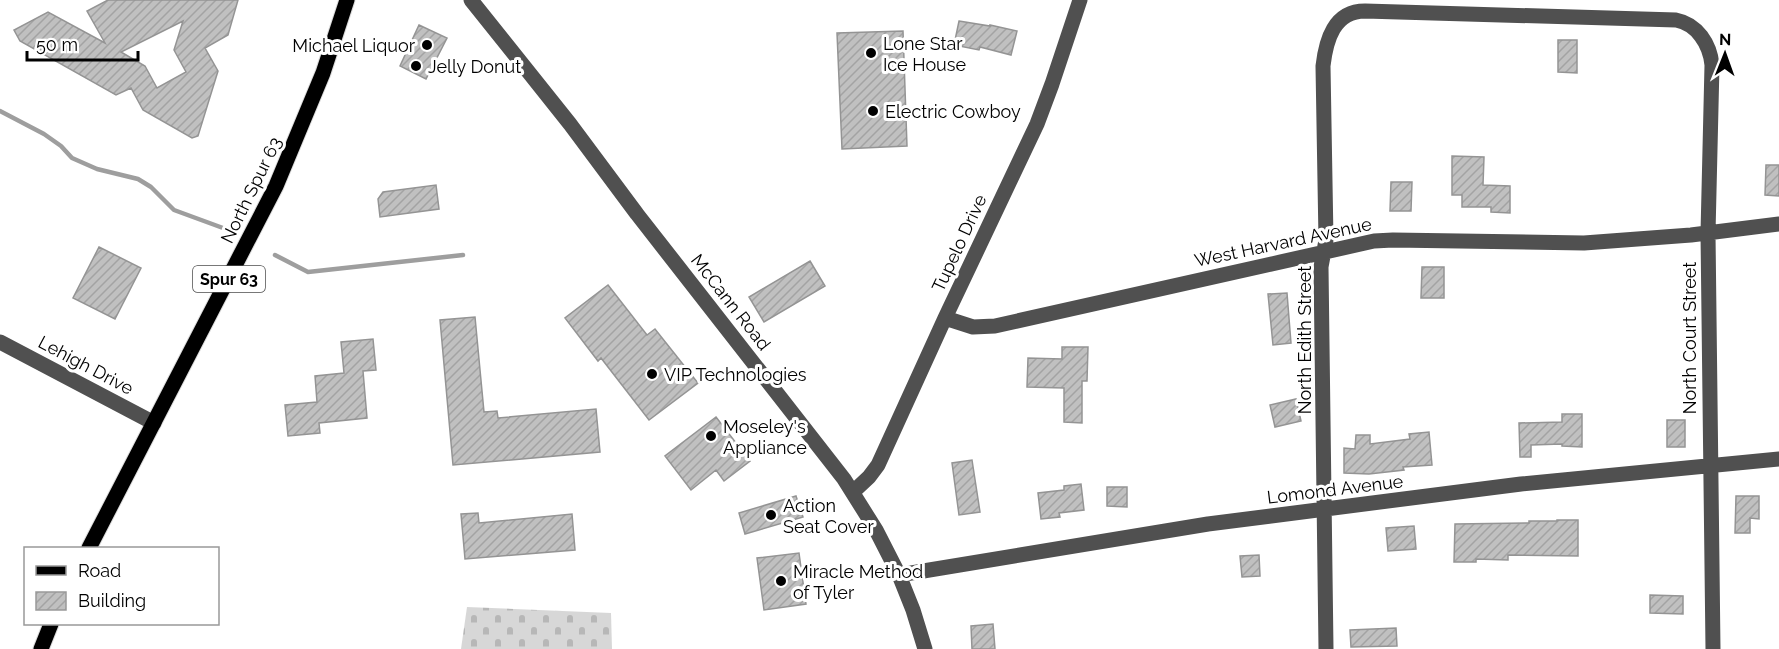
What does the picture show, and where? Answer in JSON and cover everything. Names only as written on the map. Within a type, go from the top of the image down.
[{"type":"main road","name":"North Spur 63","points":[[90,547],[276,186],[323,73],[347,0]]},
{"type":"main road","points":[[41,649],[51,625]]},
{"type":"street","name":"McCann Road","points":[[471,0],[570,124],[625,199],[853,492],[899,575],[925,649]]},
{"type":"street","name":"Tupelo Drive","points":[[853,492],[878,465],[1037,124],[1080,0]]},
{"type":"street","name":"North Edith Street","points":[[1326,649],[1321,267],[1326,240],[1323,66],[1331,33],[1342,17],[1352,12],[1365,11],[1676,20],[1688,23],[1697,31]]},
{"type":"street","name":"North Court Street","points":[[1697,31],[1707,47],[1712,65],[1708,233],[1713,649]]},
{"type":"street","name":"West Harvard Avenue","points":[[945,318],[973,327],[995,326],[1384,240],[1584,243],[1708,233],[1779,224]]},
{"type":"street","name":"Lehigh Drive","points":[[0,342],[154,423]]},
{"type":"street","name":"Lomond Avenue","points":[[899,575],[1184,528],[1521,484],[1779,459]]},
{"type":"green space","points":[[467,607],[611,613],[612,649],[461,649]]},
{"type":"building","points":[[108,0],[238,0],[228,35],[205,48],[218,71],[198,136],[192,138],[143,110],[131,88],[116,95],[20,41],[14,30],[48,12],[105,43],[87,11]],"holes":[[[183,21],[174,50],[186,72],[157,88],[145,66],[121,52]]]},
{"type":"building","points":[[959,21],[1017,31],[1011,55],[980,47],[979,50],[954,45]]},
{"type":"building","name":"Michael Liquor","points":[[419,25],[447,38],[426,79],[400,66]]},
{"type":"building","name":"Electric Cowboy","points":[[903,31],[907,146],[842,149],[837,33]]},
{"type":"building","points":[[1558,40],[1577,40],[1577,73],[1558,72]]},
{"type":"building","points":[[1452,156],[1484,157],[1483,185],[1510,186],[1510,213],[1491,212],[1491,207],[1462,207],[1462,195],[1452,195]]},
{"type":"building","points":[[1766,165],[1779,165],[1779,196],[1765,195]]},
{"type":"building","points":[[1391,182],[1412,182],[1411,211],[1390,211]]},
{"type":"building","points":[[436,185],[439,209],[380,217],[378,199],[383,192]]},
{"type":"building","points":[[99,247],[141,268],[115,319],[73,298]]},
{"type":"building","points":[[810,261],[825,286],[764,322],[749,297]]},
{"type":"building","points":[[1422,267],[1444,267],[1444,298],[1421,298]]},
{"type":"building","points":[[608,285],[647,335],[655,329],[698,383],[649,420],[601,358],[598,361],[565,318]]},
{"type":"building","points":[[1287,293],[1291,343],[1273,345],[1268,294]]},
{"type":"building","points":[[475,317],[484,412],[497,411],[498,418],[596,409],[600,452],[453,465],[440,320]]},
{"type":"building","points":[[373,339],[376,370],[363,371],[367,418],[319,423],[320,433],[288,436],[285,405],[317,402],[315,376],[344,373],[341,342]]},
{"type":"building","points":[[1062,347],[1088,347],[1087,381],[1082,381],[1082,423],[1064,422],[1064,388],[1027,387],[1028,358],[1062,359]]},
{"type":"building","points":[[1296,399],[1301,421],[1275,427],[1270,405]]},
{"type":"building","points":[[1562,414],[1582,414],[1582,447],[1562,446],[1562,444],[1531,445],[1531,457],[1520,457],[1519,423],[1562,422]]},
{"type":"building","name":"Moseley's Appliance","points":[[716,417],[750,461],[724,481],[716,470],[691,490],[665,456]]},
{"type":"building","points":[[1667,420],[1685,420],[1685,447],[1667,447]]},
{"type":"building","points":[[1429,432],[1432,465],[1403,467],[1404,470],[1369,474],[1344,473],[1344,448],[1355,449],[1356,435],[1370,435],[1370,444],[1410,439],[1409,434]]},
{"type":"building","points":[[972,460],[980,512],[959,515],[952,463]]},
{"type":"building","points":[[1081,484],[1084,510],[1059,513],[1060,517],[1041,519],[1038,493],[1064,490],[1064,486]]},
{"type":"building","points":[[1107,487],[1127,487],[1127,507],[1107,506]]},
{"type":"building","name":"Action Seat Cover","points":[[796,496],[803,517],[745,534],[739,513]]},
{"type":"building","points":[[1736,496],[1759,496],[1759,519],[1750,518],[1750,533],[1735,533]]},
{"type":"building","points":[[478,513],[479,523],[572,514],[575,550],[465,559],[461,514]]},
{"type":"building","points":[[1578,520],[1578,556],[1508,555],[1508,560],[1476,559],[1476,562],[1454,562],[1455,524],[1529,523],[1529,521]]},
{"type":"building","points":[[1414,526],[1416,549],[1388,551],[1386,528]]},
{"type":"building","name":"Miracle Method of Tyler","points":[[799,553],[806,604],[764,610],[757,558]]},
{"type":"building","points":[[1259,555],[1260,576],[1242,577],[1240,556]]},
{"type":"building","points":[[1650,595],[1683,596],[1683,614],[1650,613]]},
{"type":"building","points":[[993,624],[995,649],[972,649],[971,626]]},
{"type":"building","points":[[1396,628],[1397,646],[1351,647],[1350,630]]},
{"type":"waterway","points":[[0,111],[44,134],[61,146],[72,158],[97,169],[138,179],[151,187],[174,210],[223,228]]},
{"type":"waterway","points":[[275,255],[308,272],[463,255]]},
{"type":"place","name":"Michael Liquor","points":[[427,45]]},
{"type":"place","name":"Lone Star Ice House","points":[[871,53]]},
{"type":"place","name":"Jelly Donut","points":[[416,66]]},
{"type":"place","name":"Electric Cowboy","points":[[873,111]]},
{"type":"place","name":"VIP Technologies","points":[[652,374]]},
{"type":"place","name":"Moseley's Appliance","points":[[711,436]]},
{"type":"place","name":"Action Seat Cover","points":[[771,515]]},
{"type":"place","name":"Miracle Method of Tyler","points":[[781,581]]}]
